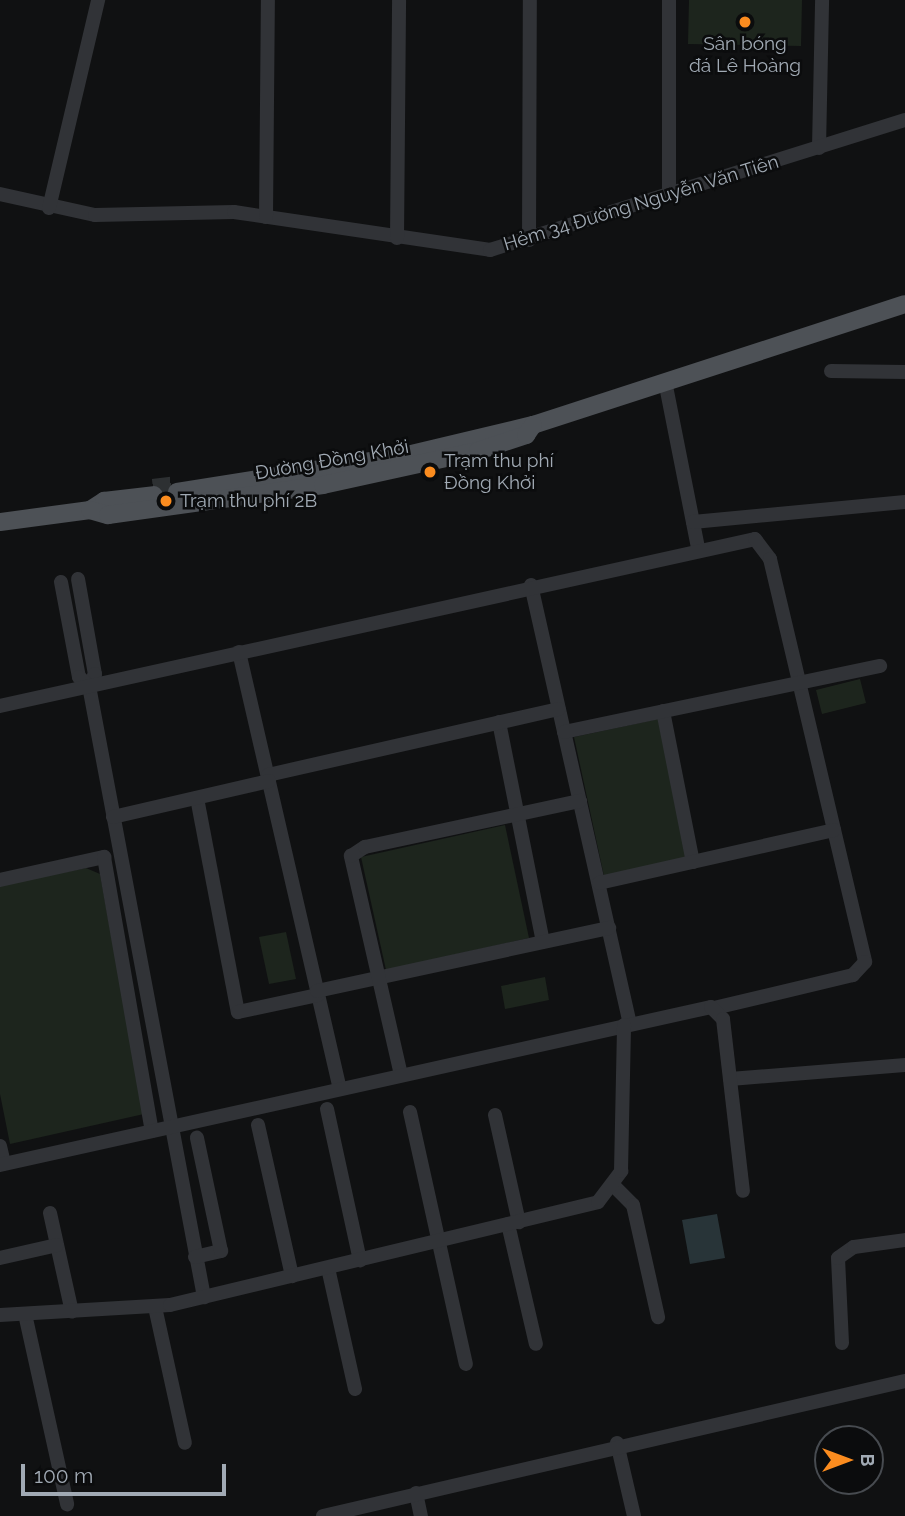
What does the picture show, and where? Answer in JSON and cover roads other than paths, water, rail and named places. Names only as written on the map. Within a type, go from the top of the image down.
[{"type":"main road","name":"Đường Đồng Khởi","points":[[181,489],[238,484],[533,425],[905,304]]},
{"type":"main road","name":"Đường Đồng Khởi","points":[[0,522],[90,510],[107,515],[323,485],[468,454],[526,435],[533,425]]},
{"type":"main road","name":"Đường Đồng Khởi","points":[[90,510],[104,500],[148,493]]},
{"type":"street","points":[[49,208],[98,0]]},
{"type":"street","points":[[266,217],[268,0]]},
{"type":"street","points":[[397,238],[399,0]]},
{"type":"street","points":[[529,240],[530,0]]},
{"type":"street","points":[[668,195],[669,0]]},
{"type":"street","points":[[818,148],[822,0]]},
{"type":"street","name":"Hẻm 34 Đường Nguyễn Văn Tiên","points":[[0,194],[49,208],[133,218],[217,212],[481,250],[529,240],[905,120]]},
{"type":"street","points":[[831,371],[905,372]]},
{"type":"street","points":[[665,381],[698,547]]},
{"type":"street","points":[[693,522],[905,502]]},
{"type":"street","points":[[0,706],[744,537],[764,546],[865,958],[861,970],[715,1008],[627,1024],[2,1164],[0,1146]]},
{"type":"street","points":[[78,579],[95,674],[89,686],[169,1127],[204,1297]]},
{"type":"street","points":[[61,582],[79,677],[89,686]]},
{"type":"street","points":[[0,1315],[155,1307],[204,1297],[591,1205],[615,1186],[622,1161],[627,1024],[609,928],[531,585]]},
{"type":"street","points":[[239,652],[340,1088]]},
{"type":"street","points":[[564,732],[880,666]]},
{"type":"street","points":[[113,817],[559,709]]},
{"type":"street","points":[[663,712],[693,862]]},
{"type":"street","points":[[499,722],[543,942]]},
{"type":"street","points":[[197,798],[239,1012],[377,978],[609,928]]},
{"type":"street","points":[[401,1075],[350,871],[354,853],[580,801]]},
{"type":"street","points":[[598,883],[834,830]]},
{"type":"street","points":[[0,880],[104,857],[152,1131]]},
{"type":"street","points":[[715,1008],[723,1019],[743,1191]]},
{"type":"street","points":[[730,1079],[905,1065]]},
{"type":"street","points":[[327,1109],[360,1260]]},
{"type":"street","points":[[410,1112],[466,1364]]},
{"type":"street","points":[[495,1115],[536,1344]]},
{"type":"street","points":[[258,1125],[292,1276]]},
{"type":"street","points":[[195,1257],[222,1251],[197,1138]]},
{"type":"street","points":[[615,1186],[633,1205],[658,1317]]},
{"type":"street","points":[[50,1213],[72,1312]]},
{"type":"street","points":[[842,1343],[838,1258],[854,1247],[905,1240]]},
{"type":"street","points":[[0,1258],[57,1245]]},
{"type":"street","points":[[328,1268],[355,1389]]},
{"type":"street","points":[[155,1307],[186,1443]]},
{"type":"street","points":[[25,1314],[67,1504]]},
{"type":"street","points":[[323,1516],[617,1443],[905,1381]]},
{"type":"street","points":[[617,1443],[635,1516]]},
{"type":"street","points":[[416,1493],[421,1516]]},
{"type":"tunnel","points":[[153,488],[176,485]]},
{"type":"place","name":"Sân bóng đá Lê Hoàng","points":[[745,22]]},
{"type":"place","name":"Trạm thu phí Đồng Khởi","points":[[430,472]]},
{"type":"place","name":"Trạm thu phí 2B","points":[[166,501]]}]
